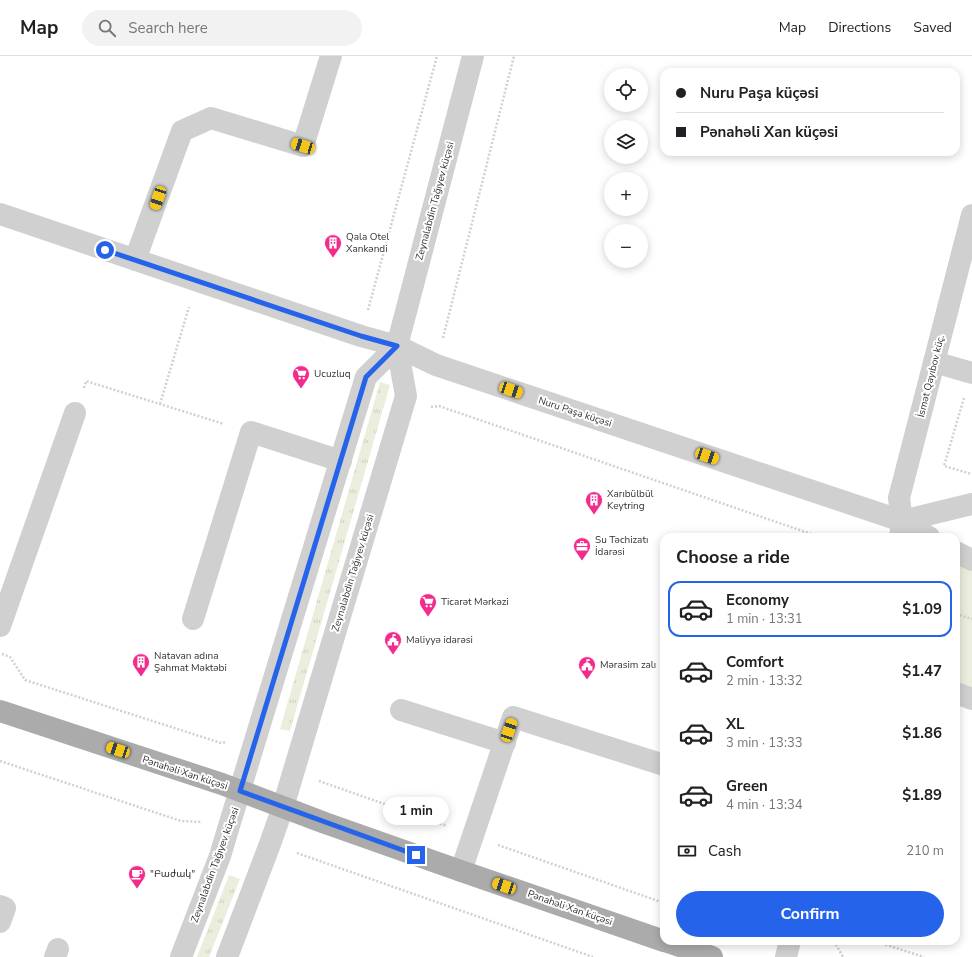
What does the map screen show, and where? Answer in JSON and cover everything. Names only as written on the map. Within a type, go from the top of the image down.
[{"type":"main road","name":"Pənahəli Xan küçəsi","points":[[0,711],[240,791],[461,871],[660,939]]},
{"type":"main road","name":"Pənahəli Xan küçəsi","points":[[677,945],[712,957]]},
{"type":"street","points":[[135,260],[182,131],[211,118],[303,146],[331,56]]},
{"type":"street","name":"Zeynalabdin Tağıyev küçəsi","points":[[226,957],[270,844],[282,807],[406,396],[397,346],[473,56]]},
{"type":"street","name":"Nuru Paşa küçəsi","points":[[0,214],[361,336],[397,346],[436,365],[915,533]]},
{"type":"street","name":"İsmət Qayıbov küç.","points":[[901,529],[900,498],[972,215]]},
{"type":"street","name":"Zeynalabdin Tağıyev küçəsi","points":[[181,957],[220,856],[366,377],[397,346]]},
{"type":"street","points":[[934,362],[972,373]]},
{"type":"street","points":[[0,626],[75,413]]},
{"type":"street","points":[[193,619],[251,432],[341,461]]},
{"type":"street","points":[[901,529],[972,504]]},
{"type":"street","points":[[960,554],[972,560]]},
{"type":"street","points":[[960,695],[972,699]]},
{"type":"street","points":[[401,710],[505,743]]},
{"type":"street","points":[[461,871],[513,717],[660,764]]},
{"type":"street","points":[[0,906],[5,908],[0,922]]},
{"type":"street","points":[[786,957],[789,945]]},
{"type":"path","points":[[441,345],[514,56]]},
{"type":"path","points":[[160,404],[189,306]]},
{"type":"path","points":[[972,373],[944,466],[972,474]]},
{"type":"path","points":[[75,413],[86,381],[251,432]]},
{"type":"path","points":[[428,407],[439,406],[808,533]]},
{"type":"path","points":[[960,615],[972,619]]},
{"type":"path","points":[[0,653],[10,657],[26,680],[221,743],[228,742]]},
{"type":"path","points":[[0,761],[181,820],[203,823]]},
{"type":"path","points":[[316,780],[660,902]]},
{"type":"path","points":[[292,858],[296,852],[593,957]]},
{"type":"path","points":[[836,945],[843,957]]},
{"type":"path","points":[[886,945],[924,957]]},
{"type":"green space","points":[[380,382],[390,385],[290,731],[280,729]]},
{"type":"green space","points":[[972,553],[972,692],[960,688],[960,557]]},
{"type":"green space","points":[[229,875],[240,879],[209,957],[197,957]]},
{"type":"place","name":"Qala Otel Xankəndi","points":[[333,258]]},
{"type":"place","name":"Ucuzluq","points":[[301,389]]},
{"type":"place","name":"Xarıbülbül Keytring","points":[[594,515]]},
{"type":"place","name":"Su Təchizatı İdarəsi","points":[[582,561]]},
{"type":"place","name":"Ticarət Mərkəzi","points":[[428,617]]},
{"type":"place","name":"Maliyyə idarəsi","points":[[393,655]]},
{"type":"place","name":"Natavan adına Şahmat Məktəbi","points":[[141,677]]},
{"type":"place","name":"Mərasim zalı","points":[[587,680]]},
{"type":"place","name":"\"Բաժակ\"","points":[[137,889]]},
{"type":"route","points":[[105,250],[361,336],[397,346],[366,377],[240,791],[416,855]]}]
